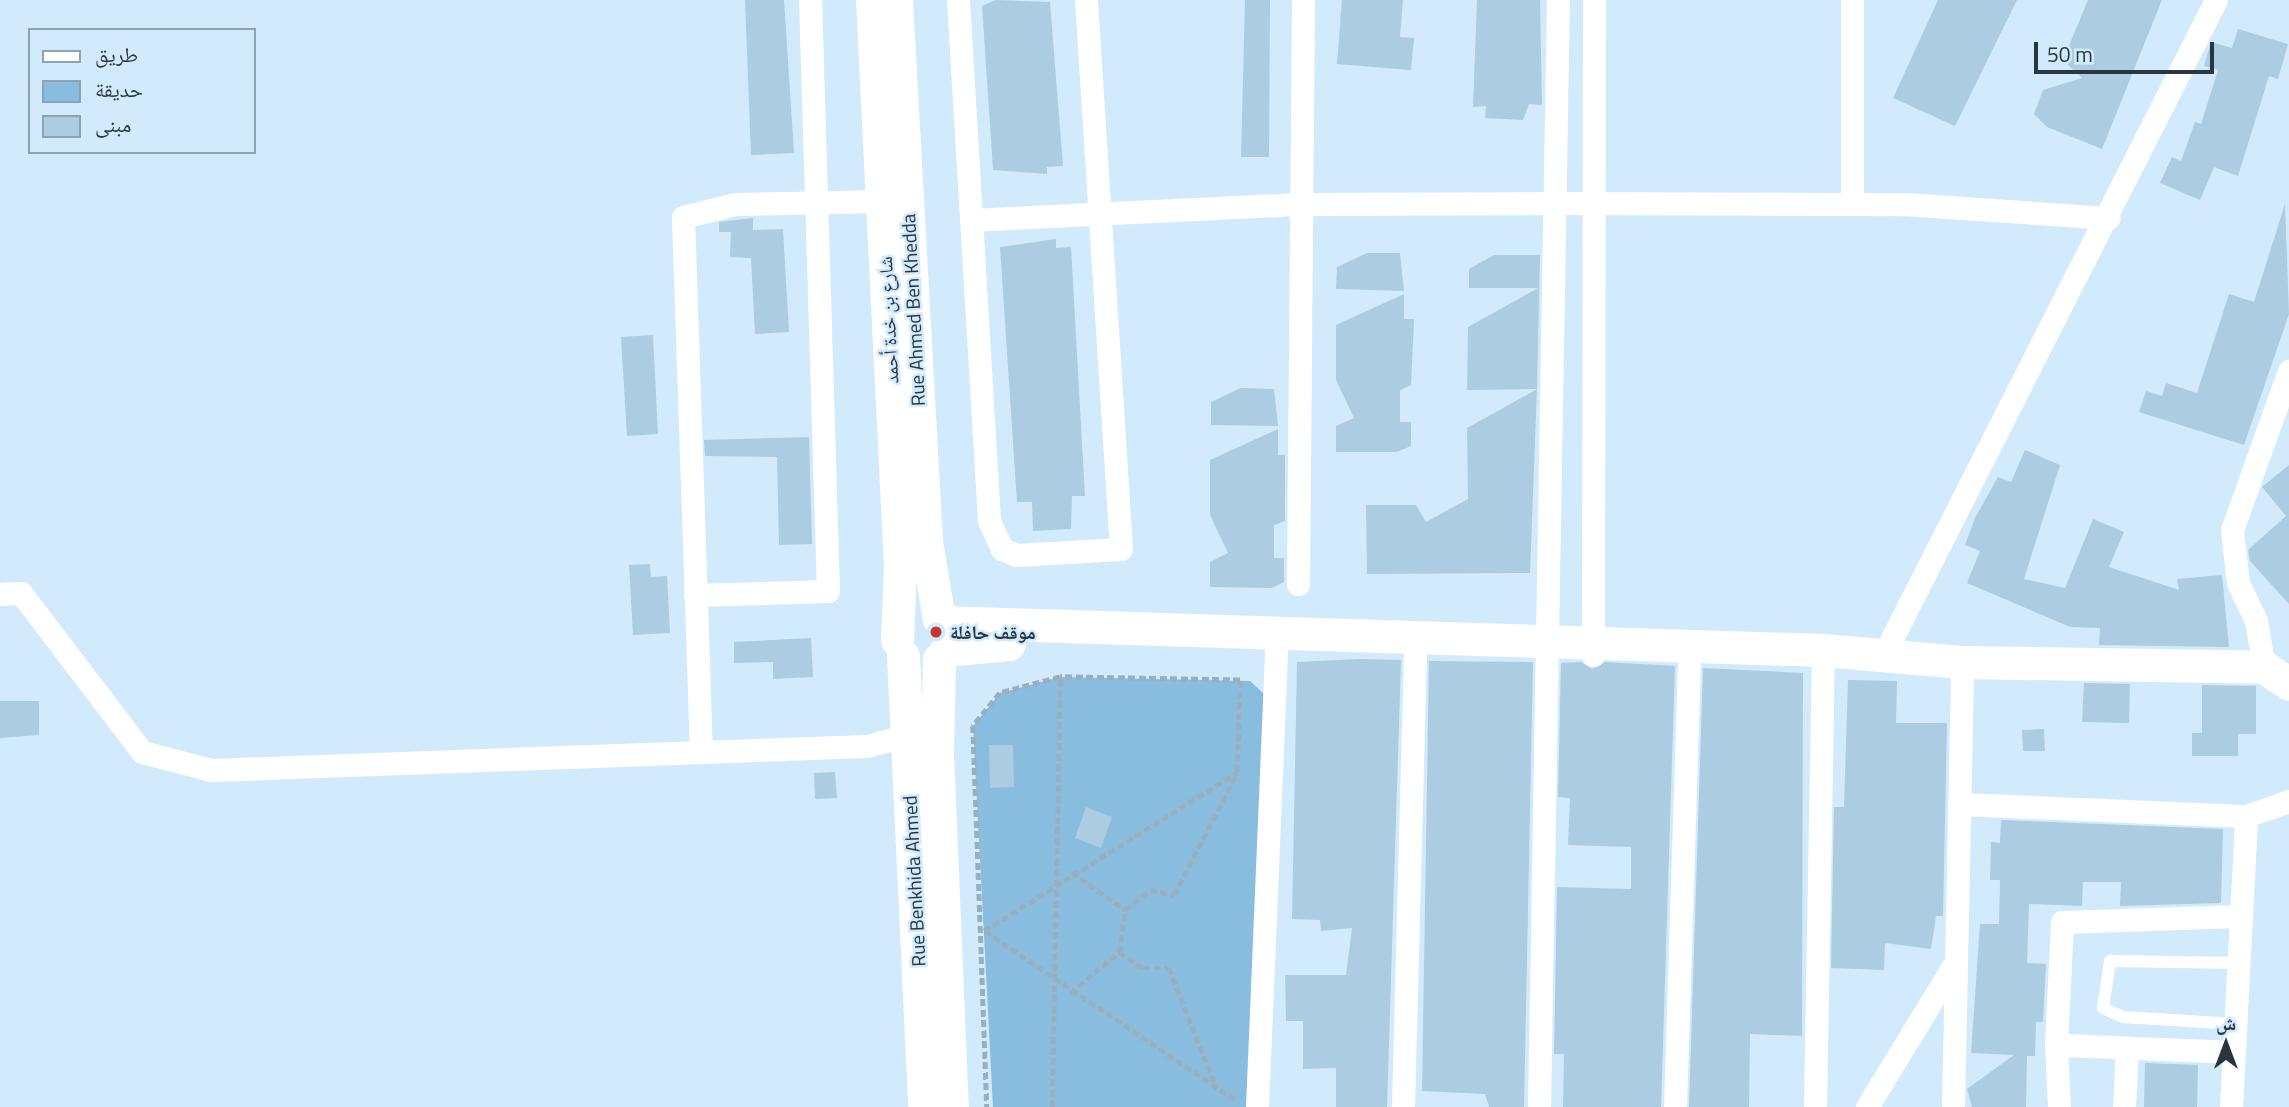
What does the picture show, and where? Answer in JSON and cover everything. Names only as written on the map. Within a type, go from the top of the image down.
[{"type":"main road","name":"شارع بن خدة أحمد","points":[[873,0],[900,566],[900,648]]},
{"type":"main road","name":"Rue Ahmed Ben Khedda","points":[[896,0],[926,542],[941,637],[937,754],[952,1107]]},
{"type":"main road","points":[[941,637],[925,665],[900,648],[908,619],[923,614],[941,637],[1017,643],[1277,641],[1882,658],[2277,675]]},
{"type":"main road","points":[[1277,641],[1415,654],[1552,649]]},
{"type":"main road","name":"Rue Benkhida Ahmed","points":[[900,648],[907,735],[924,1107]]},
{"type":"street","points":[[695,595],[828,591],[810,0]]},
{"type":"street","points":[[958,0],[989,521],[1002,549],[1056,555],[1121,549],[1086,0]]},
{"type":"street","points":[[1298,584],[1303,0]]},
{"type":"street","points":[[1539,1107],[1552,649],[1558,0]]},
{"type":"street","points":[[1593,650],[1594,0]]},
{"type":"street","points":[[1852,0],[1852,202]]},
{"type":"street","points":[[1882,658],[2109,218],[2216,0]]},
{"type":"street","points":[[701,752],[683,217],[735,204],[817,199],[882,201]]},
{"type":"street","points":[[971,220],[1301,204],[1852,202],[2109,218]]},
{"type":"street","points":[[2277,675],[2238,583],[2232,530],[2289,371]]},
{"type":"street","points":[[2262,442],[2289,418]]},
{"type":"street","points":[[0,594],[21,593],[142,752],[211,770],[867,746],[907,735]]},
{"type":"street","points":[[1257,1107],[1277,641]]},
{"type":"street","points":[[1403,1107],[1415,654]]},
{"type":"street","points":[[1674,654],[1675,1107]]},
{"type":"street","points":[[1815,1107],[1823,656]]},
{"type":"street","points":[[1953,1107],[1962,662]]},
{"type":"street","points":[[1959,804],[2246,816],[2289,801]]},
{"type":"street","points":[[2231,1107],[2246,816]]},
{"type":"street","points":[[2059,1107],[2056,1045],[2062,922],[2241,916]]},
{"type":"street","points":[[1867,1107],[1956,961]]},
{"type":"street","points":[[2056,1045],[2234,1052]]},
{"type":"street","points":[[2124,1107],[2127,1048]]},
{"type":"lane","points":[[2236,1024],[2123,1017],[2103,1008],[2110,961],[2238,963]]},
{"type":"path","points":[[1052,1107],[1060,677]]},
{"type":"path","points":[[987,1107],[984,931],[973,726],[1000,693],[1060,677],[1240,680],[1237,772],[1174,895],[1150,890],[1125,910],[1119,952],[1070,993]]},
{"type":"path","points":[[984,931],[1056,881],[1237,772]]},
{"type":"path","points":[[1072,872],[1125,910]]},
{"type":"path","points":[[984,931],[1054,983],[1248,1107]]},
{"type":"path","points":[[1119,952],[1143,968],[1169,968],[1217,1089]]},
{"type":"green space","points":[[1060,677],[1250,681],[1266,696],[1257,1107],[993,1107],[973,726],[1000,693]]},
{"type":"building","points":[[745,0],[784,0],[794,153],[751,155]]},
{"type":"building","points":[[996,0],[1050,2],[1063,166],[1047,167],[1047,174],[993,170],[982,6]]},
{"type":"building","points":[[1245,0],[1270,0],[1269,157],[1241,157]]},
{"type":"building","points":[[1342,0],[1403,0],[1400,37],[1414,38],[1411,70],[1337,64]]},
{"type":"building","points":[[1477,0],[1540,0],[1542,105],[1529,104],[1523,120],[1485,118],[1486,106],[1473,107]]},
{"type":"building","points":[[1938,0],[2017,0],[1955,126],[1893,98]]},
{"type":"building","points":[[2088,0],[2162,0],[2102,149],[2047,127],[2034,114],[2043,90],[2082,78],[2063,60]]},
{"type":"building","points":[[2238,29],[2288,44],[2278,79],[2269,76],[2238,176],[2214,167],[2200,200],[2160,183],[2172,157],[2181,161],[2195,122],[2201,124],[2218,70],[2204,66],[2211,42],[2232,48]]},
{"type":"building","points":[[2285,204],[2289,314],[2244,445],[2139,412],[2146,391],[2162,396],[2166,383],[2197,393],[2229,294],[2254,302]]},
{"type":"building","points":[[753,218],[753,230],[783,229],[789,332],[755,334],[751,258],[730,257],[731,232],[719,232],[719,222]]},
{"type":"building","points":[[1056,239],[1056,248],[1071,247],[1085,496],[1072,496],[1071,529],[1033,531],[1032,502],[1017,502],[1000,247]]},
{"type":"building","points":[[1367,253],[1400,253],[1404,291],[1336,289],[1337,267]]},
{"type":"building","points":[[1494,255],[1540,255],[1537,389],[1467,390],[1468,327],[1538,288],[1469,288],[1469,269]]},
{"type":"building","points":[[1404,294],[1404,319],[1414,319],[1411,385],[1400,390],[1400,422],[1411,422],[1411,446],[1397,452],[1336,452],[1336,426],[1354,418],[1336,380],[1336,325]]},
{"type":"building","points":[[653,335],[658,434],[627,436],[621,337]]},
{"type":"building","points":[[1241,388],[1274,389],[1278,426],[1211,425],[1211,402]]},
{"type":"building","points":[[1537,389],[1530,573],[1367,574],[1366,505],[1416,505],[1426,522],[1468,499],[1467,428]]},
{"type":"building","points":[[1278,429],[1278,455],[1285,455],[1285,521],[1274,525],[1274,558],[1284,558],[1284,582],[1272,588],[1210,587],[1210,562],[1228,553],[1210,515],[1210,460]]},
{"type":"building","points":[[809,437],[812,544],[779,545],[777,457],[705,456],[704,440]]},
{"type":"building","points":[[2025,450],[2060,465],[2024,579],[2065,588],[2093,519],[2124,532],[2109,567],[2179,590],[2177,579],[2222,575],[2229,647],[2099,645],[2100,628],[2070,627],[1967,583],[1980,551],[1965,545],[1975,518],[1998,477],[2011,482]]},
{"type":"building","points":[[2289,465],[2289,604],[2250,561],[2248,550],[2286,516],[2262,487]]},
{"type":"building","points":[[650,564],[651,577],[667,576],[670,633],[633,635],[629,565]]},
{"type":"building","points":[[811,638],[813,677],[773,679],[773,662],[734,663],[734,642]]},
{"type":"building","points":[[1401,660],[1387,1107],[1336,1107],[1336,1068],[1303,1069],[1303,1021],[1286,1021],[1285,975],[1346,975],[1352,928],[1321,931],[1320,920],[1292,919],[1297,662]]},
{"type":"building","points":[[1429,661],[1533,662],[1524,1107],[1489,1107],[1485,1094],[1422,1091]]},
{"type":"building","points":[[1581,662],[1592,669],[1605,662],[1675,666],[1661,1107],[1563,1107],[1564,1054],[1554,1054],[1557,887],[1631,889],[1631,847],[1568,845],[1570,798],[1558,797],[1561,663]]},
{"type":"building","points":[[1703,668],[1803,673],[1802,1036],[1750,1034],[1749,1107],[1689,1107]]},
{"type":"building","points":[[1848,680],[1897,681],[1896,723],[1947,723],[1943,916],[1936,916],[1931,949],[1885,943],[1884,970],[1831,968],[1834,807],[1844,807]]},
{"type":"building","points":[[2084,683],[2130,684],[2129,723],[2082,722]]},
{"type":"building","points":[[2202,685],[2256,686],[2256,734],[2238,734],[2238,756],[2192,756],[2192,733],[2202,733]]},
{"type":"building","points":[[0,701],[39,701],[39,735],[0,738]]},
{"type":"building","points":[[2044,729],[2045,751],[2023,751],[2022,730]]},
{"type":"building","points":[[989,745],[1013,745],[1014,787],[990,788]]},
{"type":"building","points":[[835,772],[837,798],[815,799],[814,773]]},
{"type":"building","points":[[1086,807],[1112,817],[1101,848],[1075,838]]},
{"type":"building","points":[[2001,820],[2223,829],[2221,903],[2120,906],[2121,882],[2083,882],[2082,906],[2029,904],[2027,963],[2046,964],[2043,1022],[2036,1022],[2035,1056],[2027,1056],[2026,1107],[1972,1107],[1967,1089],[2014,1055],[1971,1053],[1980,924],[1999,924],[2000,880],[1990,880],[1991,842],[2000,843]]},
{"type":"building","points":[[2145,1063],[2198,1065],[2197,1107],[2144,1107]]},
{"type":"place","name":"موقف حافلة","points":[[936,632]]}]
